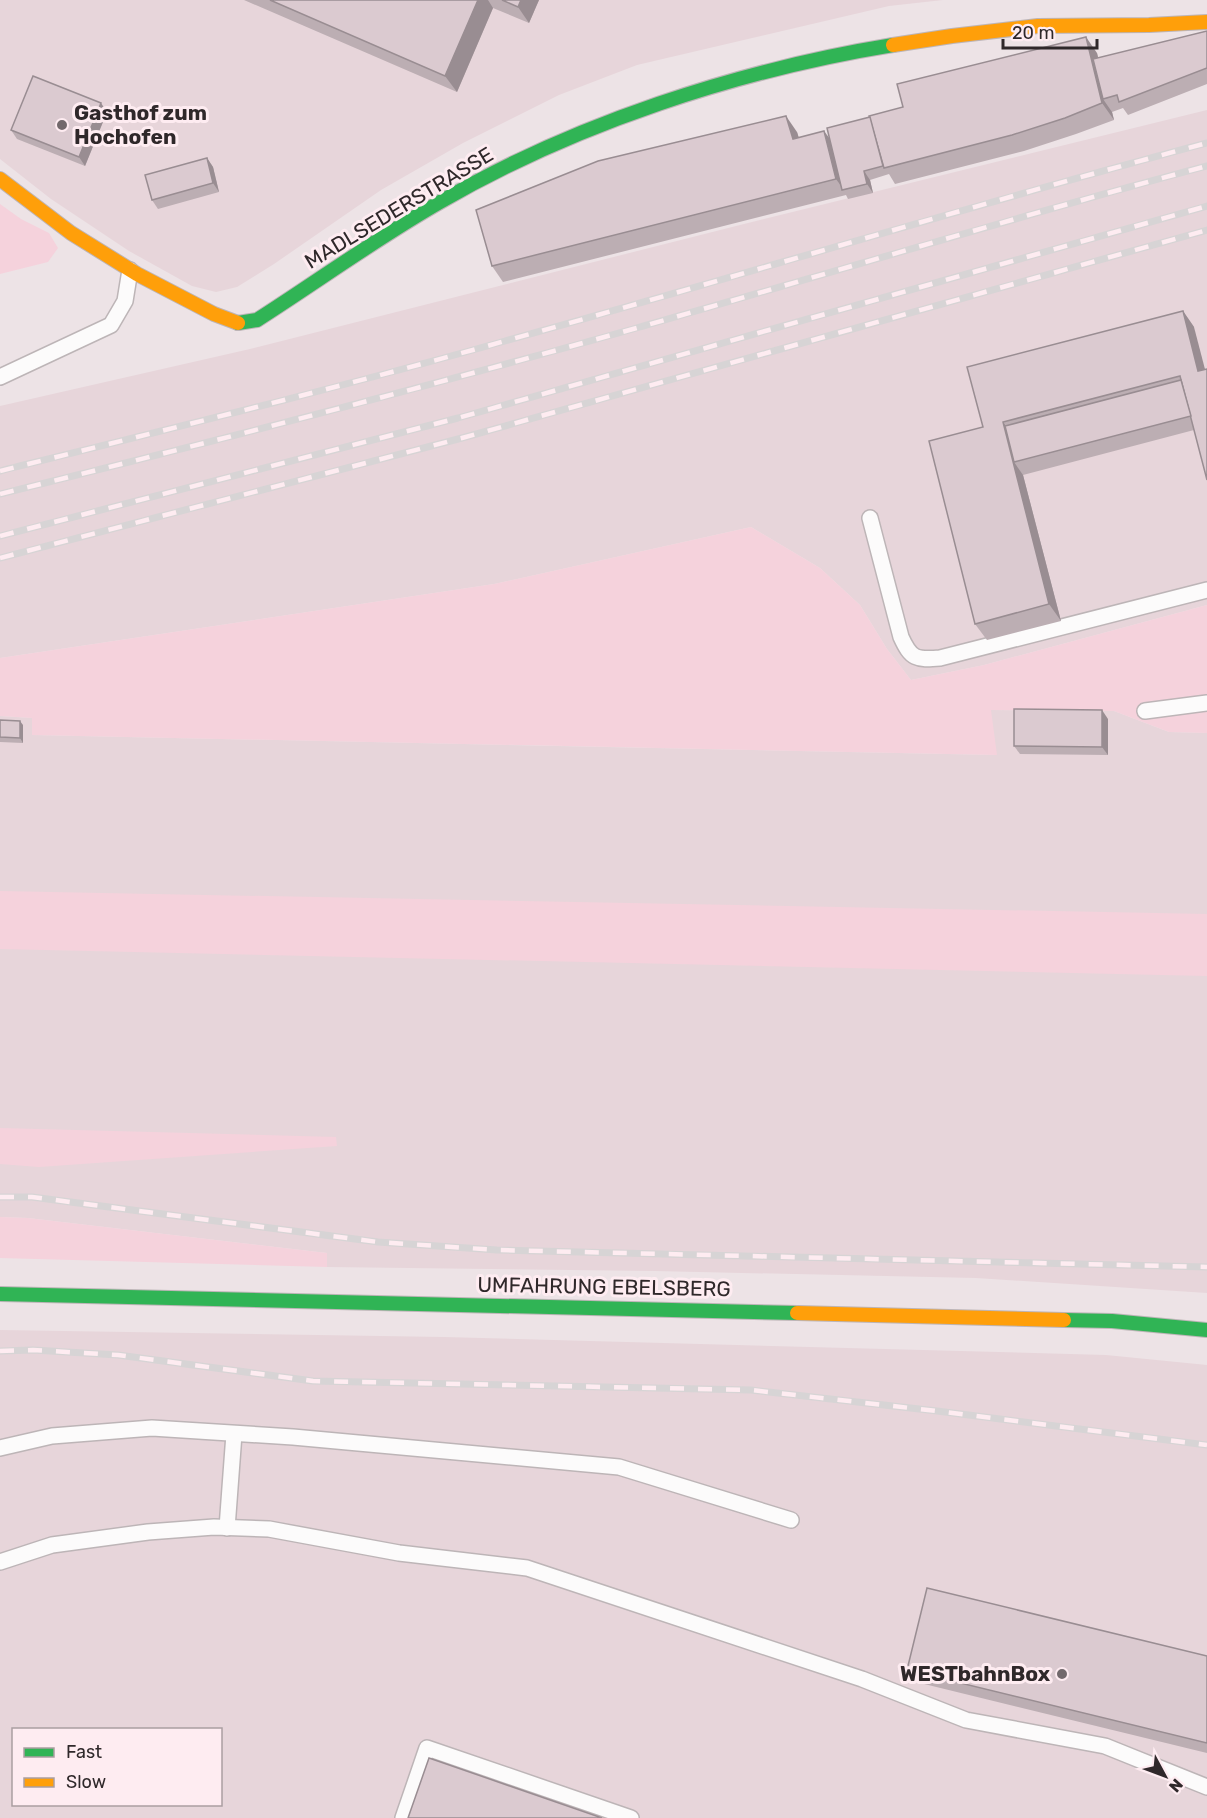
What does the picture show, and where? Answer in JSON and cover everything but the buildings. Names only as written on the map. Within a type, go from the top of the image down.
[{"type":"street","name":"MADLSEDERSTRASSE","points":[[0,179],[71,233],[130,270],[214,314],[238,322],[257,320],[375,242],[467,186],[555,144],[659,104],[757,75],[865,50],[945,36],[1027,27],[1143,26],[1207,22]]},
{"type":"street","name":"UMFAHRUNG EBELSBERG","points":[[0,1293],[1112,1321],[1207,1330]]},
{"type":"lane","points":[[0,377],[111,325],[125,301],[130,270]]},
{"type":"lane","points":[[870,518],[901,638],[908,653],[923,660],[940,658],[1207,590]]},
{"type":"lane","points":[[1145,711],[1207,703]]},
{"type":"lane","points":[[0,1448],[52,1436],[152,1428],[293,1437],[619,1467],[791,1520]]},
{"type":"lane","points":[[226,1528],[234,1434]]},
{"type":"lane","points":[[0,1562],[52,1545],[148,1532],[214,1527],[268,1529],[399,1552],[527,1568],[862,1678],[966,1720],[1105,1746],[1207,1787]]},
{"type":"lane","points":[[403,1818],[427,1748],[631,1818]]},
{"type":"shaded area","points":[[0,0],[943,0],[889,6],[637,65],[559,95],[463,143],[381,190],[237,287],[216,292],[192,286],[129,251],[51,199],[0,159]]},
{"type":"shaded area","points":[[1207,110],[1207,605],[984,665],[911,680],[887,649],[860,605],[820,568],[751,527],[494,584],[0,658],[0,406],[250,349]]},
{"type":"shaded area","points":[[0,204],[21,219],[49,233],[58,248],[48,262],[0,274]]},
{"type":"shaded area","points":[[751,527],[820,568],[860,605],[887,649],[911,680],[984,665],[1207,605],[1207,733],[1169,732],[1114,711],[991,710],[997,755],[32,735],[32,718],[0,716],[0,658],[494,584]]},
{"type":"shaded area","points":[[990,710],[1114,711],[1169,732],[1207,733],[1207,1293],[976,1278],[327,1267],[327,1253],[28,1218],[0,1217],[0,716],[32,718],[32,735],[996,755]]},
{"type":"shaded area","points":[[0,891],[1207,914],[1207,976],[0,949]]},
{"type":"shaded area","points":[[0,1128],[336,1137],[337,1146],[39,1167],[0,1164]]},
{"type":"shaded area","points":[[0,1217],[28,1218],[327,1253],[327,1267],[0,1258]]},
{"type":"shaded area","points":[[0,1330],[444,1337],[1106,1355],[1207,1365],[1207,1818],[0,1818]]},
{"type":"railway","points":[[0,471],[442,358],[1207,143]]},
{"type":"railway","points":[[0,494],[475,372],[1207,166]]},
{"type":"railway","points":[[0,536],[458,418],[1207,206]]},
{"type":"railway","points":[[0,558],[462,438],[1207,230]]},
{"type":"railway","points":[[0,1197],[32,1197],[378,1242],[497,1250],[1207,1267]]},
{"type":"railway","points":[[0,1351],[33,1350],[118,1355],[313,1381],[751,1390],[1207,1445]]},
{"type":"traffic: fast","points":[[238,323],[257,320],[440,202],[546,148],[602,125],[717,85],[776,69],[893,45]]},
{"type":"traffic: fast","points":[[0,1294],[797,1313]]},
{"type":"traffic: fast","points":[[1064,1320],[1112,1321],[1207,1330]]},
{"type":"traffic: slow","points":[[893,45],[1038,26],[1207,22]]},
{"type":"traffic: slow","points":[[0,179],[71,233],[137,274],[214,314],[238,323]]},
{"type":"traffic: slow","points":[[797,1313],[1064,1320]]},
{"type":"place","name":"Gasthof zum Hochofen","points":[[62,125]]},
{"type":"place","name":"WESTbahnBox","points":[[1062,1674]]}]
